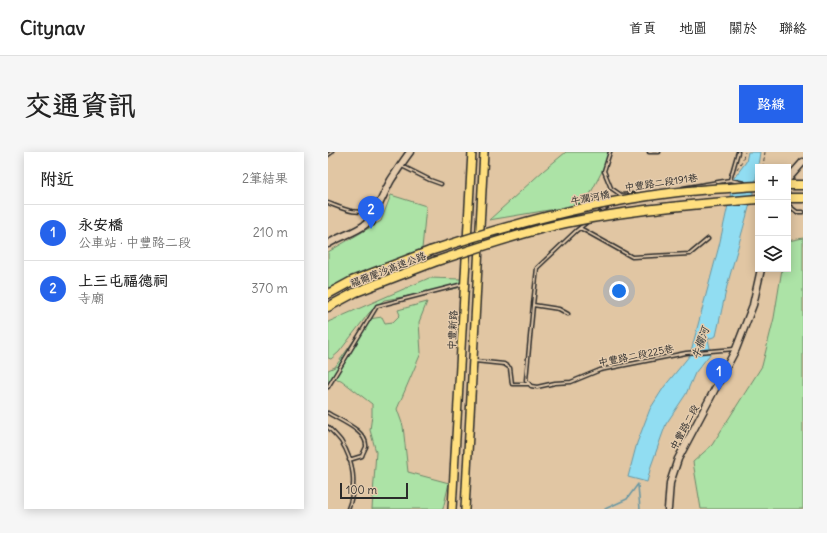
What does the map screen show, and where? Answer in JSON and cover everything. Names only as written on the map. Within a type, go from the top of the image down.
[{"type":"highway","points":[[791,185],[803,186]]},
{"type":"highway","name":"牛瀾河橋","points":[[430,251],[540,217],[586,207],[670,193],[755,187]]},
{"type":"highway","points":[[791,198],[803,198]]},
{"type":"highway","name":"福爾摩沙高速公路","points":[[328,307],[356,292],[434,262],[538,230],[589,219],[673,206],[755,199]]},
{"type":"highway","name":"福爾摩沙高速公路","points":[[328,294],[352,281],[430,251]]},
{"type":"main road","name":"中豐新路","points":[[452,509],[472,152]]},
{"type":"main road","points":[[465,509],[484,152]]},
{"type":"main road","points":[[467,247],[479,244]]},
{"type":"street","points":[[328,244],[366,224],[377,208],[390,181],[410,152]]},
{"type":"street","points":[[791,176],[803,162]]},
{"type":"street","name":"中豐路二段","points":[[668,509],[670,483],[678,459],[736,349],[753,305],[760,272]]},
{"type":"lane","points":[[328,155],[332,152]]},
{"type":"lane","name":"中豐路二段191巷","points":[[610,152],[604,171],[611,188],[622,195],[650,193],[730,180]]},
{"type":"lane","points":[[649,152],[658,152]]},
{"type":"lane","points":[[738,152],[730,180],[755,186]]},
{"type":"lane","points":[[401,165],[441,184]]},
{"type":"lane","points":[[529,384],[526,380],[537,268],[580,228],[622,195]]},
{"type":"lane","points":[[328,203],[351,212],[377,208],[373,224]]},
{"type":"lane","points":[[791,208],[797,212],[803,212]]},
{"type":"lane","points":[[580,228],[632,257],[690,254],[708,238]]},
{"type":"lane","points":[[328,387],[377,306],[464,283]]},
{"type":"lane","points":[[533,305],[559,309],[568,314]]},
{"type":"lane","name":"中豐路二段225巷","points":[[473,361],[504,364],[510,368],[512,384],[529,384],[537,387],[555,383],[571,382],[600,370],[686,353],[736,349]]},
{"type":"lane","points":[[328,413],[356,429],[364,438],[366,446],[362,456],[350,460]]},
{"type":"lane","points":[[328,427],[340,440],[350,460],[354,480],[352,498],[348,509]]},
{"type":"path","points":[[730,180],[742,161],[745,152]]},
{"type":"path","points":[[763,164],[765,152]]},
{"type":"green space","points":[[566,152],[612,152],[585,204],[489,220],[543,171]]},
{"type":"green space","points":[[391,195],[426,206],[422,249],[328,288],[328,252],[381,221]]},
{"type":"green space","points":[[803,238],[803,509],[701,509],[693,462],[712,445],[762,366],[774,318],[782,272],[791,272],[791,240]]},
{"type":"green space","points":[[429,278],[461,279],[458,288],[384,300],[369,313],[339,352],[331,359],[328,358],[328,322]]},
{"type":"green space","points":[[427,302],[419,322],[421,353],[397,409],[403,426],[408,472],[449,483],[443,509],[372,509],[376,452],[370,430],[372,404],[341,380],[333,378],[328,384],[328,370],[335,367],[369,319],[382,317],[385,323],[393,322],[400,315],[398,310]]},
{"type":"water","name":"牛欄河","points":[[748,152],[760,152],[758,164],[755,164],[755,186],[727,286],[716,336],[708,339],[711,353],[695,373],[686,394],[666,424],[647,482],[628,477],[637,443],[650,409],[664,387],[690,355],[719,246],[734,178],[746,162]]},
{"type":"waterway","name":"牛欄河","points":[[605,509],[627,499],[638,484]]},
{"type":"waterway","points":[[638,485],[640,509]]},
{"type":"place","name":"上三屯福德祠","points":[[371,229]]},
{"type":"place","name":"永安橋","points":[[719,391]]}]
